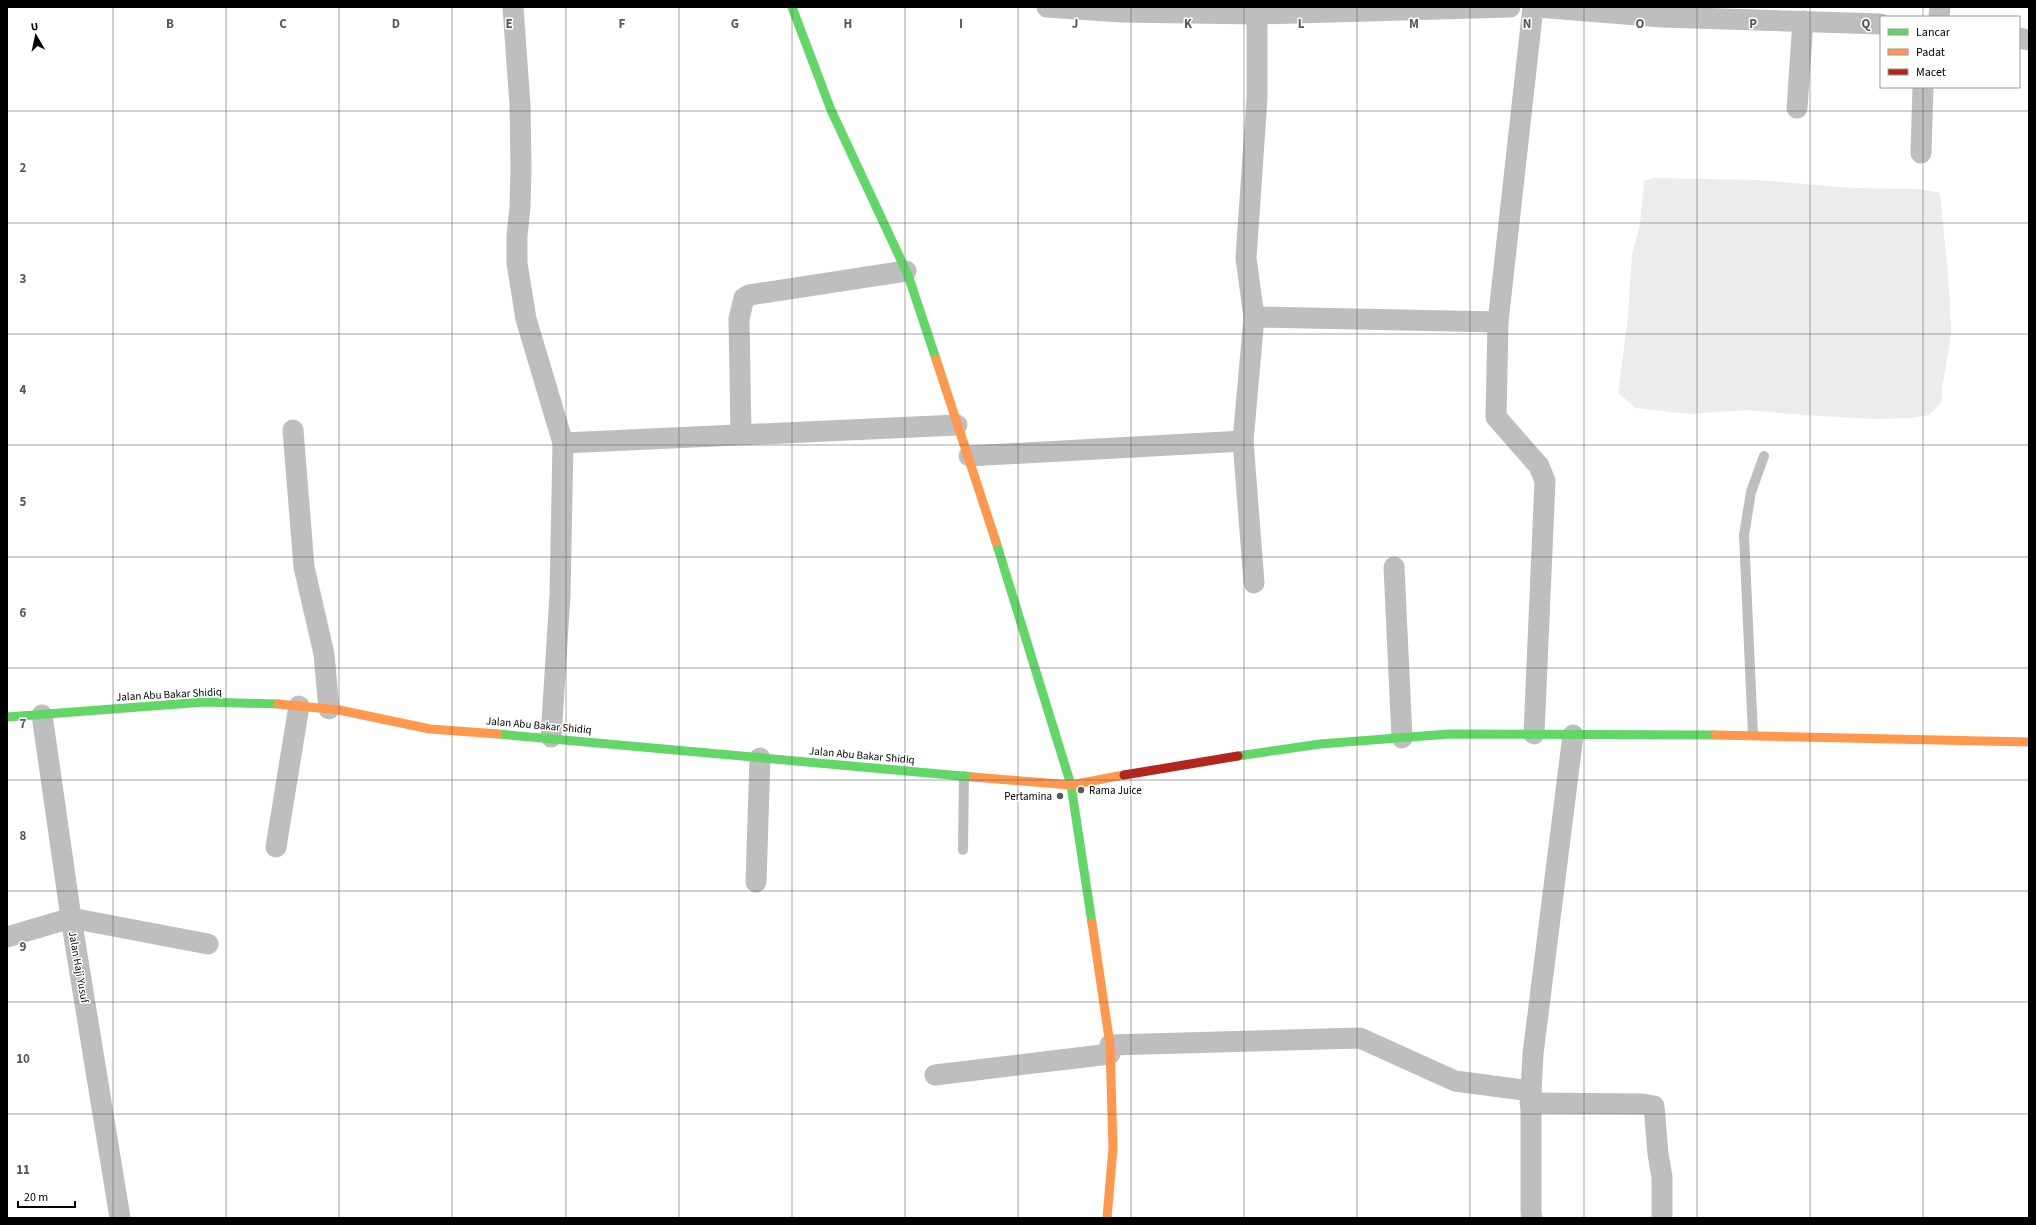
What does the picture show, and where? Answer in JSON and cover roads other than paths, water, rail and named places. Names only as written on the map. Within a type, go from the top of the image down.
[{"type":"street","points":[[513,7],[520,105],[521,168],[517,263],[526,319],[563,443],[560,595],[551,738]]},
{"type":"street","points":[[792,7],[831,110],[906,272],[929,335],[957,425],[969,456],[1071,785],[1110,1049],[1113,1148],[1108,1218]]},
{"type":"street","points":[[1047,7],[1257,14],[1327,9],[1510,7]]},
{"type":"street","points":[[1533,7],[1498,322],[1496,417],[1539,466],[1545,481],[1534,734]]},
{"type":"street","points":[[1537,7],[1663,12],[1751,13],[1803,21],[1880,24]]},
{"type":"street","points":[[1254,583],[1243,441],[1254,317],[1246,258],[1257,98],[1257,14]]},
{"type":"street","points":[[1797,108],[1803,21]]},
{"type":"street","points":[[1921,153],[1923,88]]},
{"type":"street","points":[[741,434],[739,319],[744,298],[749,295],[906,272]]},
{"type":"street","points":[[1254,317],[1498,322]]},
{"type":"street","points":[[563,443],[957,425]]},
{"type":"street","points":[[293,430],[304,567],[324,654],[329,709]]},
{"type":"street","points":[[969,456],[1243,441]]},
{"type":"street","points":[[1394,567],[1402,738]]},
{"type":"street","name":"Jalan Abu Bakar Shidiq","points":[[7,717],[205,702],[299,706],[329,709],[430,729],[551,738],[1071,785],[1208,760],[1320,744],[1449,734],[1753,735],[2029,742]]},
{"type":"street","points":[[276,847],[299,706]]},
{"type":"street","name":"Jalan Haji Yusuf","points":[[42,715],[71,918],[120,1218]]},
{"type":"street","points":[[1532,1218],[1530,1097],[1533,1054],[1573,735]]},
{"type":"street","points":[[756,882],[760,758]]},
{"type":"street","points":[[7,937],[71,918],[208,944]]},
{"type":"street","points":[[935,1075],[1110,1049],[1360,1038],[1455,1082],[1530,1097],[1654,1106],[1658,1154],[1662,1177],[1662,1218]]},
{"type":"lane","points":[[1753,735],[1744,535],[1751,492],[1764,456]]},
{"type":"lane","points":[[963,850],[964,776]]},
{"type":"place","name":"Rama Juice","points":[[1081,790]]},
{"type":"place","name":"Pertamina","points":[[1060,796]]}]
